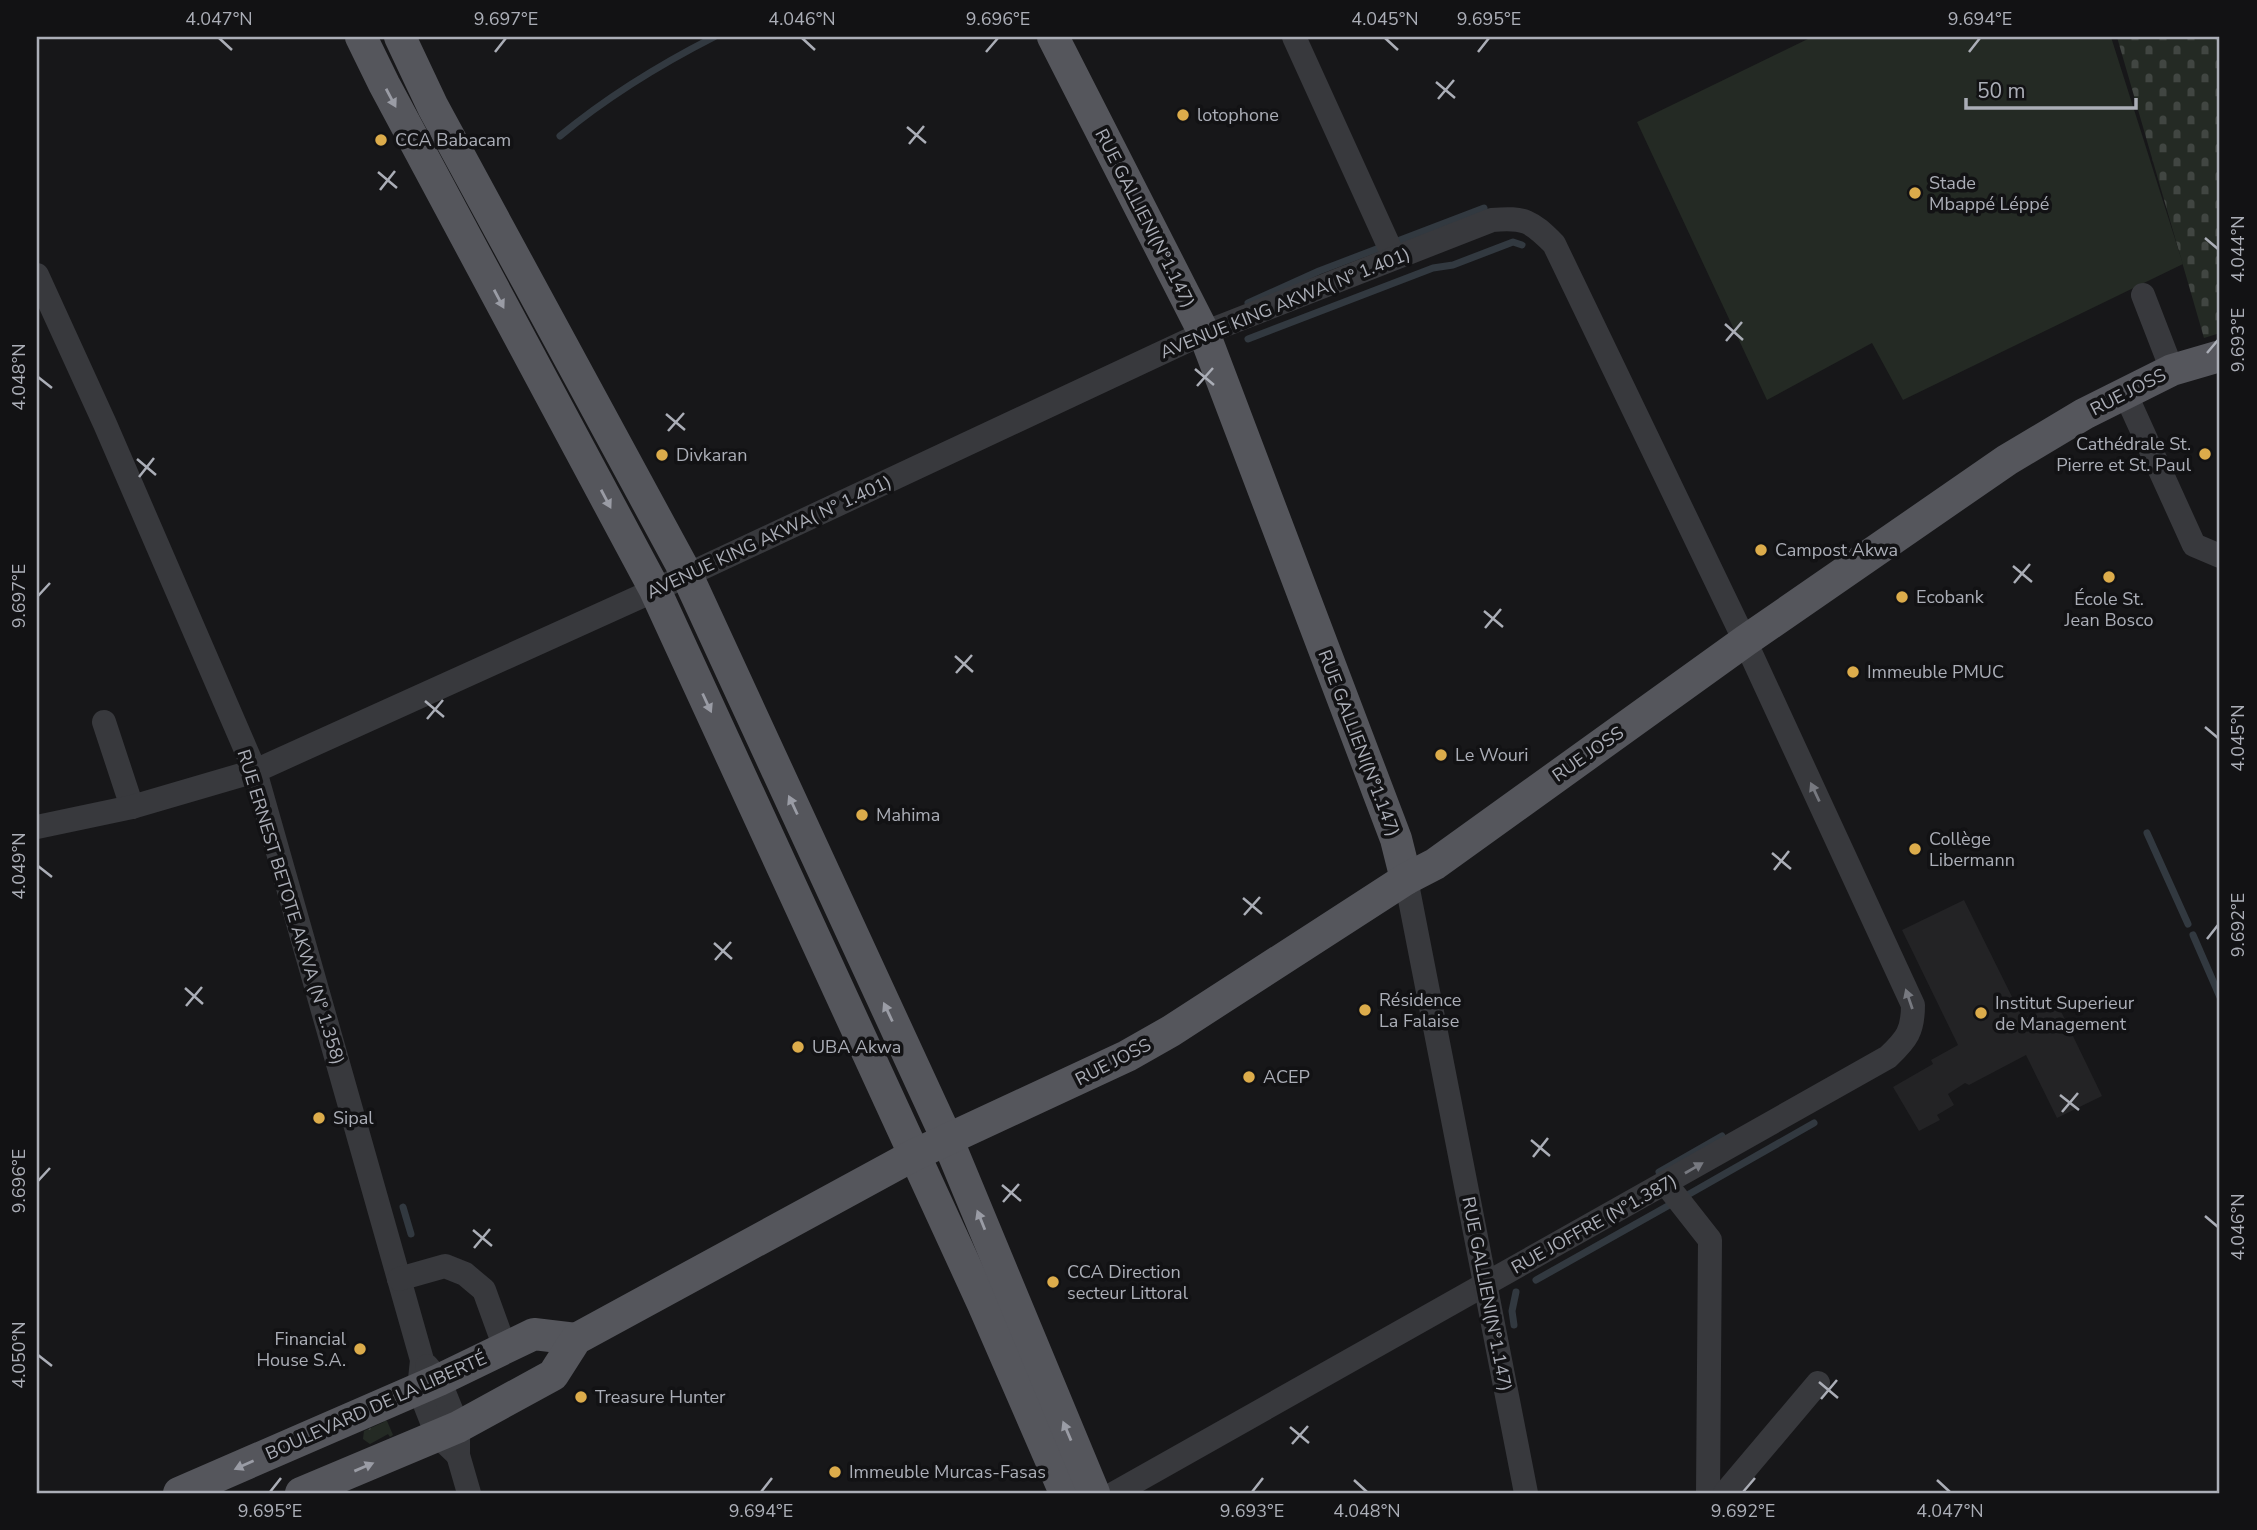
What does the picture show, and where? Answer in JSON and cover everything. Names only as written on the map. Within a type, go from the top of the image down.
[{"type":"main road","points":[[361,37],[655,590],[983,1304],[1065,1493]]},
{"type":"main road","points":[[400,37],[433,107],[688,575],[948,1141],[1094,1493]]},
{"type":"main road","name":"RUE GALLIENI(N°1.147)","points":[[1053,37],[1204,333],[1396,839],[1406,879]]},
{"type":"main road","name":"RUE JOSS","points":[[948,1141],[1127,1056],[1163,1036],[1406,879],[1435,864],[1745,641],[2007,460],[2084,414],[2172,370],[2220,356]]},
{"type":"main road","points":[[301,1493],[451,1439],[553,1375],[576,1339],[914,1155],[948,1141]]},
{"type":"main road","name":"BOULEVARD DE LA LIBERTÉ","points":[[179,1493],[427,1376],[505,1348],[534,1334],[576,1339]]},
{"type":"street","points":[[1294,37],[1394,257]]},
{"type":"street","name":"AVENUE KING AKWA( N° 1.401)","points":[[37,827],[132,807],[212,786],[255,771],[688,575],[1204,333],[1492,220],[1517,218],[1538,228],[1554,244],[1745,641]]},
{"type":"street","name":"RUE ERNEST BETOTE AKWA (N° 1.358)","points":[[37,275],[105,424],[255,771],[427,1376],[469,1493]]},
{"type":"street","points":[[2143,295],[2172,370]]},
{"type":"street","points":[[2125,393],[2194,545],[2220,556]]},
{"type":"street","name":"RUE JOFFRE (N°1.387)","points":[[1115,1493],[1666,1184],[1888,1057],[1904,1042],[1913,1023],[1913,1004],[1745,641]]},
{"type":"street","points":[[104,722],[132,807]]},
{"type":"street","name":"RUE GALLIENI(N°1.147)","points":[[1406,879],[1527,1493]]},
{"type":"street","points":[[1666,1184],[1710,1240],[1708,1493]]},
{"type":"street","points":[[399,1279],[445,1266],[465,1274],[484,1290],[505,1348]]},
{"type":"street","points":[[1726,1493],[1818,1383]]},
{"type":"shaded area","name":"Institut Superieur de Management","points":[[1964,900],[2023,1019],[2051,1007],[2050,1004],[2056,1001],[2102,1096],[2057,1118],[2026,1055],[1969,1085],[1965,1083],[1948,1094],[1954,1105],[1937,1115],[1940,1120],[1919,1131],[1893,1087],[1933,1064],[1931,1060],[1958,1045],[1902,930]]},
{"type":"green space","name":"Stade Mbappé Léppé","points":[[1812,37],[2111,37],[2183,264],[1903,400],[1872,343],[1767,400],[1637,122]]},
{"type":"green space","points":[[2117,37],[2220,37],[2220,333],[2204,338]]},
{"type":"green space","points":[[383,1420],[387,1421],[393,1435],[390,1437],[388,1434],[370,1444],[363,1439],[364,1431],[384,1422]]},
{"type":"waterway","points":[[560,136],[634,82],[714,37]]},
{"type":"waterway","points":[[1248,303],[1319,271],[1484,208]]},
{"type":"waterway","points":[[1248,339],[1433,268],[1453,265],[1513,242],[1522,245]]},
{"type":"waterway","points":[[2147,833],[2188,924]]},
{"type":"waterway","points":[[2193,935],[2220,997]]},
{"type":"waterway","points":[[1684,1197],[1814,1123]]},
{"type":"waterway","points":[[1659,1172],[1722,1136]]},
{"type":"waterway","points":[[1536,1280],[1673,1203]]},
{"type":"waterway","points":[[403,1207],[411,1234]]},
{"type":"waterway","points":[[1514,1325],[1512,1311],[1516,1292]]},
{"type":"place","name":"lotophone","points":[[1183,115]]},
{"type":"place","name":"CCA Babacam","points":[[381,140]]},
{"type":"place","name":"Stade Mbappé Léppé","points":[[1915,193]]},
{"type":"place","name":"Cathédrale St. Pierre et St. Paul","points":[[2205,454]]},
{"type":"place","name":"Divkaran","points":[[662,455]]},
{"type":"place","name":"Campost Akwa","points":[[1761,550]]},
{"type":"place","name":"École St. Jean Bosco","points":[[2109,577]]},
{"type":"place","name":"Ecobank","points":[[1902,597]]},
{"type":"place","name":"Immeuble PMUC","points":[[1853,672]]},
{"type":"place","name":"Le Wouri","points":[[1441,755]]},
{"type":"place","name":"Mahima","points":[[862,815]]},
{"type":"place","name":"Collège Libermann","points":[[1915,849]]},
{"type":"place","name":"Résidence La Falaise","points":[[1365,1010]]},
{"type":"place","name":"Institut Superieur de Management","points":[[1981,1013]]},
{"type":"place","name":"UBA Akwa","points":[[798,1047]]},
{"type":"place","name":"ACEP","points":[[1249,1077]]},
{"type":"place","name":"Sipal","points":[[319,1118]]},
{"type":"place","name":"CCA Direction secteur Littoral","points":[[1053,1282]]},
{"type":"place","name":"Financial House S.A.","points":[[360,1349]]},
{"type":"place","name":"Treasure Hunter","points":[[581,1397]]},
{"type":"place","name":"Immeuble Murcas-Fasas","points":[[835,1472]]}]
